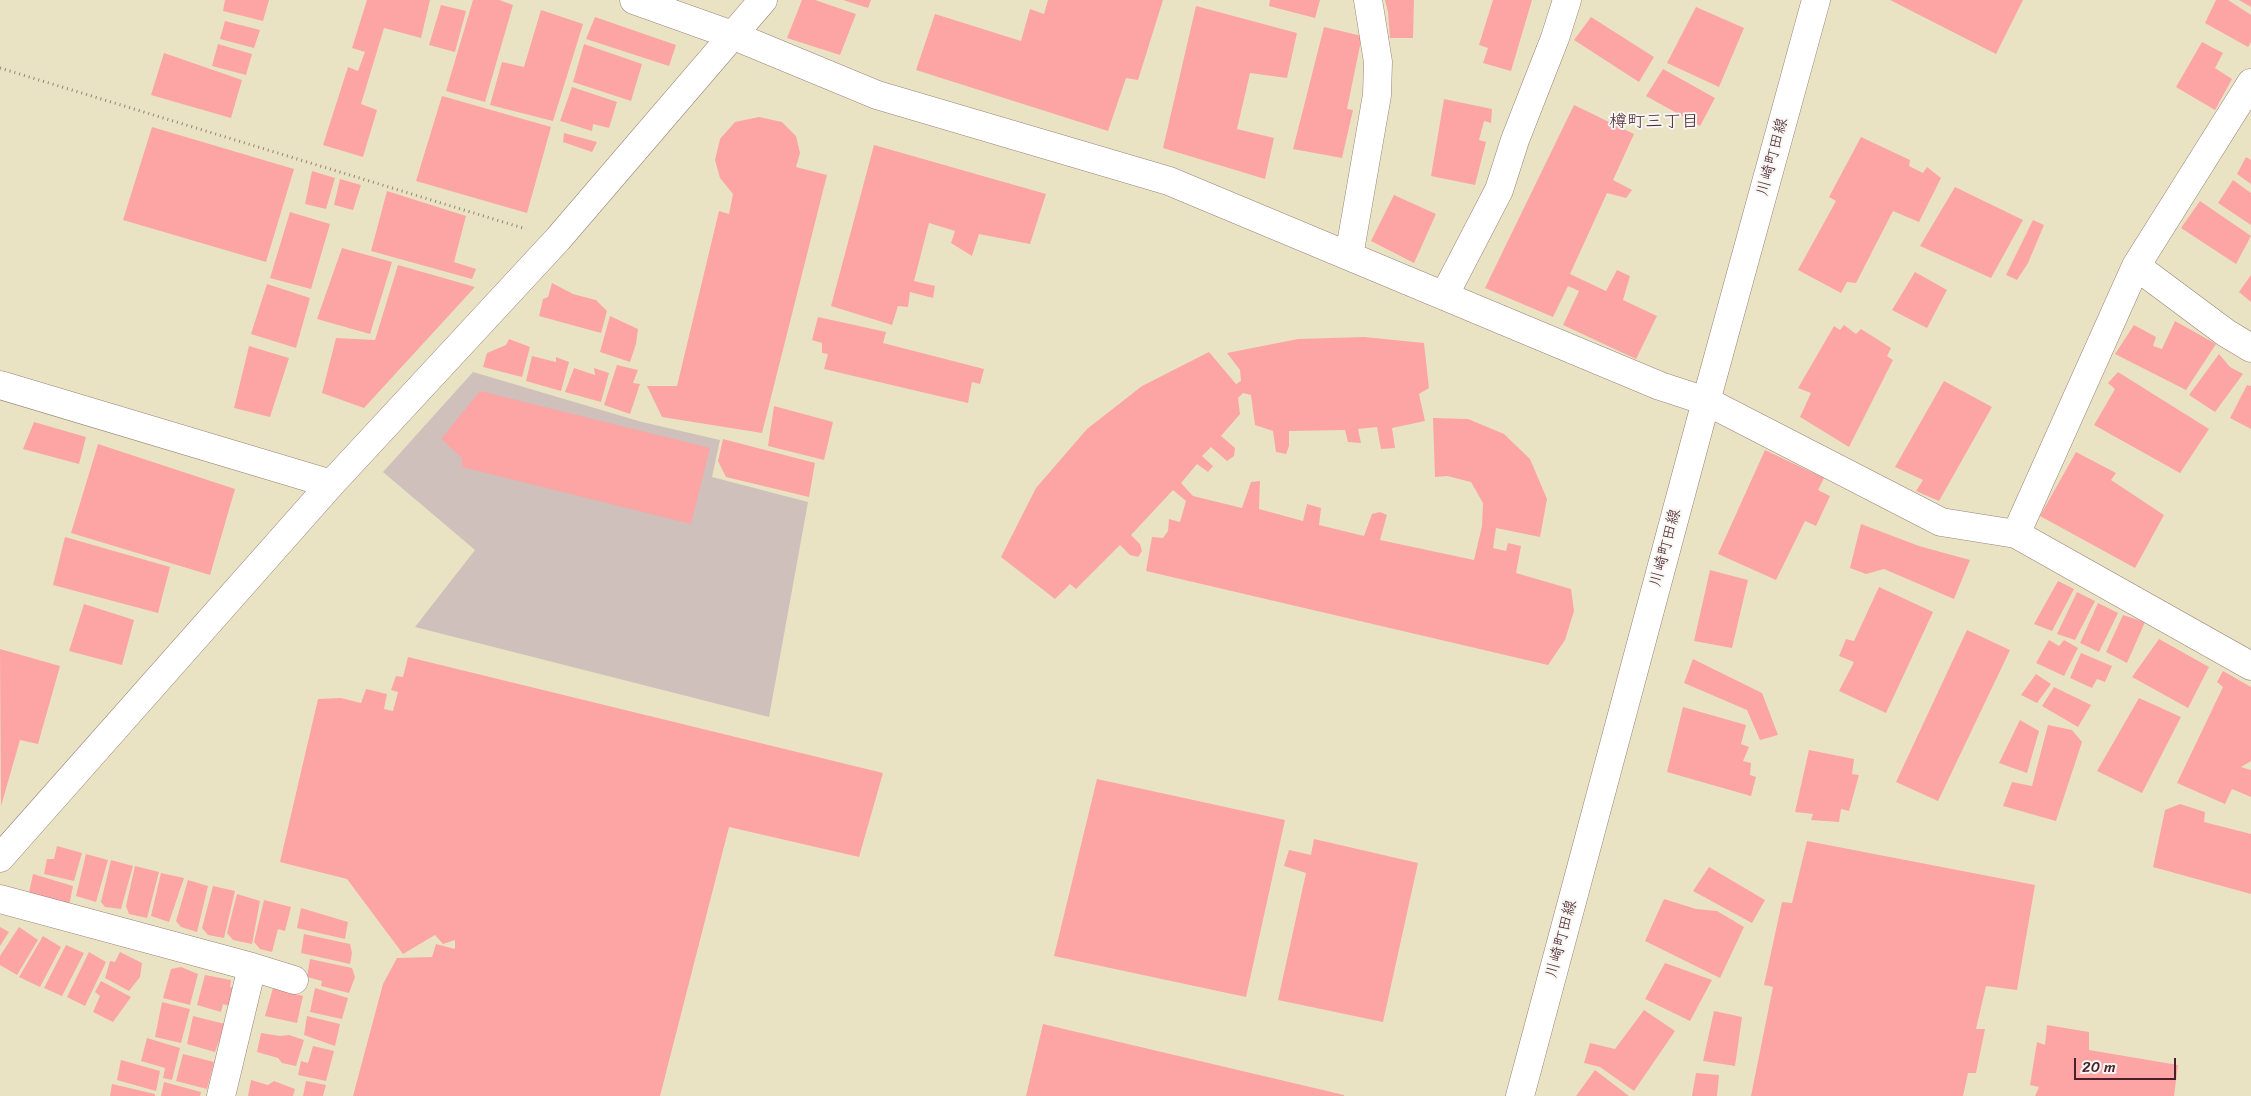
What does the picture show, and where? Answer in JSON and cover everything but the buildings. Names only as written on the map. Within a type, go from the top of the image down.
[{"type":"street","points":[[634,0],[732,35],[878,95],[1169,181],[1660,386],[1706,401],[1941,522],[2016,534],[2251,666]]},
{"type":"street","points":[[0,858],[331,484],[558,238],[763,0]]},
{"type":"street","points":[[1349,256],[1377,95],[1378,62],[1368,0]]},
{"type":"street","points":[[1444,296],[1499,190],[1567,0]]},
{"type":"street","name":"川崎町田線","points":[[1520,1096],[1706,401],[1816,0]]},
{"type":"street","points":[[2016,534],[2136,266],[2251,83]]},
{"type":"street","points":[[2136,266],[2226,333],[2251,348]]},
{"type":"street","points":[[0,385],[331,484]]},
{"type":"street","points":[[0,899],[294,980]]},
{"type":"street","points":[[221,1096],[252,967]]},
{"type":"path","points":[[0,68],[558,238]]},
{"type":"shaded area","points":[[473,372],[642,422],[720,440],[712,477],[808,502],[769,717],[415,627],[475,550],[383,472]]},
{"type":"district","name":"樽町三丁目","points":[[1654,122]]}]
